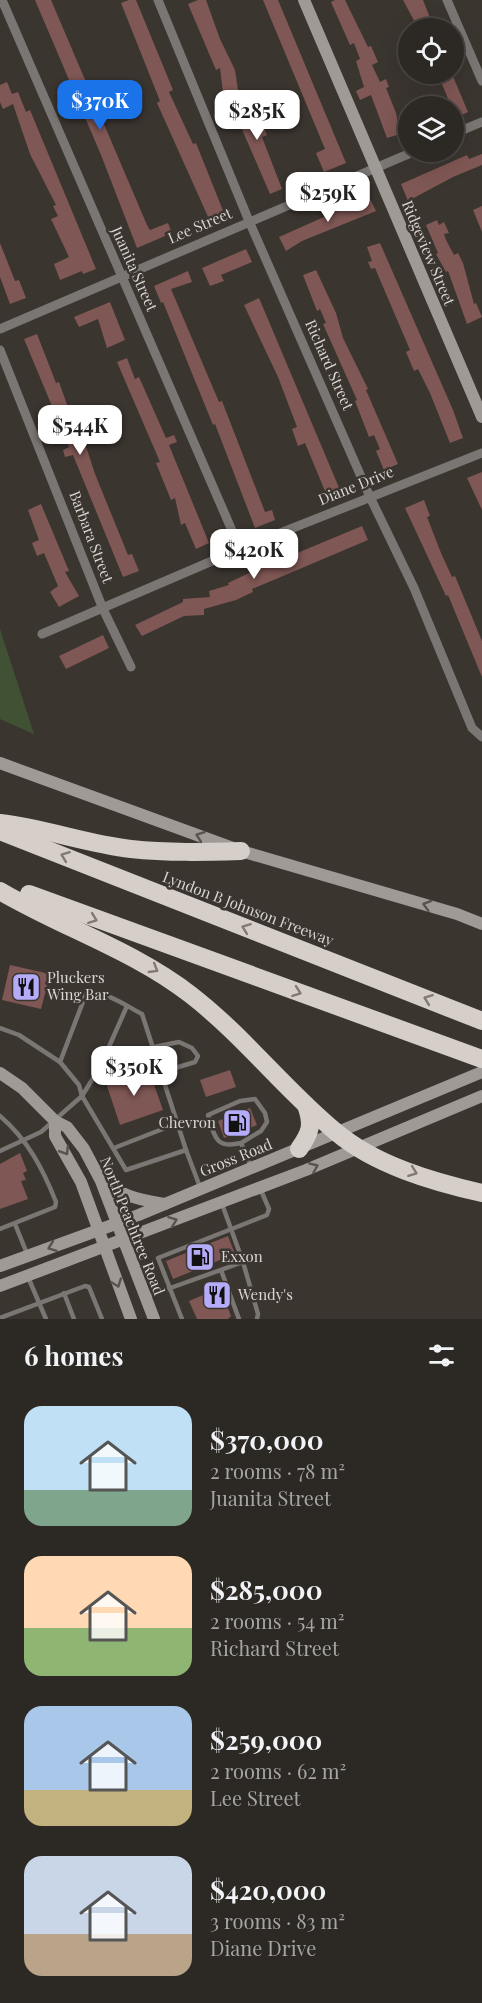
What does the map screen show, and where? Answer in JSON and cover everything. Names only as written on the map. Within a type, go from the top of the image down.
[{"type":"highway","points":[[0,823],[27,826],[129,849],[187,852],[242,851]]},
{"type":"highway","name":"Lyndon B Johnson Freeway","points":[[0,831],[482,1021]]},
{"type":"highway","points":[[0,881],[102,922],[482,1059]]},
{"type":"highway","points":[[0,891],[121,950],[191,994],[224,1022],[306,1105],[337,1133],[359,1148],[410,1171],[482,1193]]},
{"type":"highway","points":[[299,1149],[311,1130],[312,1123],[306,1105]]},
{"type":"main road","name":"Ridgeview Street","points":[[304,0],[482,417]]},
{"type":"main road","points":[[2,764],[242,851],[458,914],[482,924]]},
{"type":"main road","name":"Gross Road","points":[[0,1266],[118,1223],[482,1072]]},
{"type":"main road","name":"North Peachtree Road","points":[[0,1073],[22,1088],[55,1121],[67,1126],[97,1171],[154,1319]]},
{"type":"main road","points":[[0,1286],[260,1188],[482,1096]]},
{"type":"main road","name":"North Peachtree Road","points":[[55,1121],[55,1136],[81,1182],[131,1319]]},
{"type":"main road","points":[[252,1168],[260,1188]]},
{"type":"main road","points":[[97,1171],[115,1190],[136,1199],[165,1204]]},
{"type":"street","name":"Juanita Street","points":[[2,0],[240,549]]},
{"type":"street","name":"Richard Street","points":[[158,0],[249,221],[370,496],[414,588],[472,728],[482,737]]},
{"type":"street","points":[[447,0],[482,81]]},
{"type":"street","points":[[464,129],[482,122]]},
{"type":"street","name":"Lee Street","points":[[0,329],[398,158]]},
{"type":"street","name":"Barbara Street","points":[[0,350],[103,609],[131,668]]},
{"type":"street","name":"Diane Drive","points":[[42,634],[240,549],[482,453]]},
{"type":"lane","points":[[60,1062],[86,994],[91,992],[142,1014],[201,1189]]},
{"type":"lane","points":[[0,1151],[25,1141],[55,1121],[82,1096],[100,1067],[127,1006]]},
{"type":"lane","points":[[0,1028],[19,1035],[60,1062],[80,1085],[82,1096],[124,1168],[129,1170],[186,1150]]},
{"type":"lane","points":[[100,1067],[154,1047],[180,1042],[192,1048],[198,1056],[195,1062],[162,1072]]},
{"type":"lane","points":[[255,1100],[266,1113],[267,1122],[261,1131],[241,1143],[226,1146],[221,1144],[214,1135],[208,1115],[240,1101],[255,1100]]},
{"type":"lane","points":[[0,1229],[47,1212],[55,1207],[56,1202],[43,1170],[25,1141],[1,1117]]},
{"type":"lane","points":[[114,1148],[178,1123]]},
{"type":"lane","points":[[241,1143],[252,1168]]},
{"type":"lane","points":[[182,1319],[158,1262],[159,1256],[269,1213],[260,1188]]},
{"type":"lane","points":[[221,1202],[243,1262],[258,1314],[257,1319]]},
{"type":"lane","points":[[15,1224],[28,1256]]},
{"type":"lane","points":[[145,1297],[243,1262]]},
{"type":"lane","points":[[220,1270],[239,1319]]},
{"type":"lane","points":[[28,1276],[46,1319]]},
{"type":"lane","points":[[0,1318],[39,1301],[88,1287],[102,1319]]},
{"type":"lane","points":[[64,1293],[74,1319]]},
{"type":"green space","points":[[0,629],[34,734],[0,719]]},
{"type":"building","points":[[35,0],[51,0],[147,225],[150,230],[168,223],[172,233],[137,248],[101,155]]},
{"type":"building","points":[[136,0],[173,90],[169,92],[193,144],[196,143],[224,213],[209,219],[157,103],[160,101],[121,3]]},
{"type":"building","points":[[206,0],[220,39],[235,70],[238,90],[223,92],[220,68],[216,70],[188,4]]},
{"type":"building","points":[[263,0],[278,0],[346,163],[324,172],[316,153],[325,149]]},
{"type":"building","points":[[345,0],[368,47],[371,46],[378,62],[372,65],[380,82],[386,79],[389,87],[386,88],[396,113],[398,135],[387,138],[371,95],[360,100],[356,91],[364,87],[356,61],[360,59],[354,43],[350,45],[331,2]]},
{"type":"building","points":[[403,0],[423,0],[430,18],[413,18]]},
{"type":"building","points":[[7,82],[12,94],[18,92],[26,112],[30,110],[96,269],[83,274],[82,271],[60,280],[54,264],[69,257],[51,219],[58,216],[53,206],[56,205],[30,154],[13,104],[3,109],[0,102],[0,85]]},
{"type":"building","points":[[442,84],[456,84],[461,96],[447,96]]},
{"type":"building","points":[[248,97],[251,106],[259,103],[262,112],[259,114],[267,135],[262,137],[282,189],[270,194],[231,104]]},
{"type":"building","points":[[464,102],[468,112],[464,114]]},
{"type":"building","points":[[482,154],[482,165],[453,177],[408,201],[401,184],[451,162],[464,162],[464,156],[467,155],[469,159]]},
{"type":"building","points":[[369,197],[376,211],[302,241],[286,251],[279,237]]},
{"type":"building","points":[[482,206],[482,232],[473,210]]},
{"type":"building","points":[[437,220],[439,225],[444,222],[449,233],[444,234],[446,240],[454,255],[458,253],[463,263],[474,304],[476,303],[482,317],[467,324],[448,271],[446,272],[436,254],[438,253],[426,225]]},
{"type":"building","points":[[0,243],[15,281],[19,280],[26,298],[10,304],[0,277]]},
{"type":"building","points":[[380,243],[463,438],[450,443],[418,369],[414,371],[406,352],[410,350],[375,268],[371,269],[368,262],[372,261],[367,247]]},
{"type":"building","points":[[246,249],[252,262],[221,275],[224,281],[210,286],[202,268]]},
{"type":"building","points":[[316,270],[398,464],[384,470],[376,451],[380,449],[374,435],[369,437],[355,401],[357,400],[323,324],[326,323],[320,309],[317,311],[303,275]]},
{"type":"building","points":[[188,271],[192,282],[171,289],[219,402],[222,401],[265,512],[272,510],[275,520],[255,528],[215,424],[213,425],[163,302],[161,303],[154,286]]},
{"type":"building","points":[[259,298],[340,490],[327,496],[305,443],[298,446],[292,429],[297,427],[278,377],[244,305]]},
{"type":"building","points":[[110,302],[125,340],[107,348],[98,319],[79,327],[74,317]]},
{"type":"building","points":[[37,334],[56,383],[59,382],[77,433],[81,431],[95,474],[128,555],[132,554],[139,571],[123,577],[73,455],[65,457],[63,450],[69,447],[24,339]]},
{"type":"building","points":[[127,358],[135,379],[139,377],[166,438],[174,435],[177,442],[169,445],[209,543],[196,549],[185,523],[181,525],[175,498],[171,500],[156,463],[160,462],[117,362]]},
{"type":"building","points":[[482,472],[482,510],[467,478]]},
{"type":"building","points":[[424,500],[430,516],[427,517],[441,553],[452,577],[455,576],[482,641],[482,677],[448,595],[446,596],[405,508]]},
{"type":"building","points":[[41,504],[69,571],[65,572],[79,596],[59,607],[50,592],[58,586],[44,553],[37,556],[32,543],[39,540],[28,510]]},
{"type":"building","points":[[362,526],[368,540],[252,589],[253,592],[236,600],[204,609],[204,615],[184,616],[142,636],[135,625],[183,602],[183,599],[210,597],[209,591],[229,585],[228,583],[247,574]]},
{"type":"building","points":[[103,635],[109,648],[66,669],[59,656]]},
{"type":"building","name":"Pluckers Wing Bar","points":[[10,965],[50,974],[41,1009],[2,1000]]},
{"type":"building","points":[[148,1068],[163,1110],[120,1125],[106,1083]]},
{"type":"building","points":[[230,1070],[236,1087],[206,1097],[200,1080]]},
{"type":"building","name":"Chevron","points":[[250,1108],[257,1125],[224,1138],[218,1121]]},
{"type":"building","points":[[20,1153],[27,1171],[23,1173],[26,1180],[21,1181],[28,1199],[0,1209],[0,1164]]},
{"type":"building","name":"Exxon","points":[[228,1236],[235,1254],[173,1279],[166,1261]]},
{"type":"building","points":[[220,1288],[231,1316],[228,1319],[197,1319],[189,1301]]},
{"type":"place","name":"Pluckers Wing Bar","points":[[26,987]]},
{"type":"place","name":"Chevron","points":[[237,1123]]},
{"type":"place","name":"Exxon","points":[[200,1257]]},
{"type":"place","name":"Wendy's","points":[[217,1295]]}]
